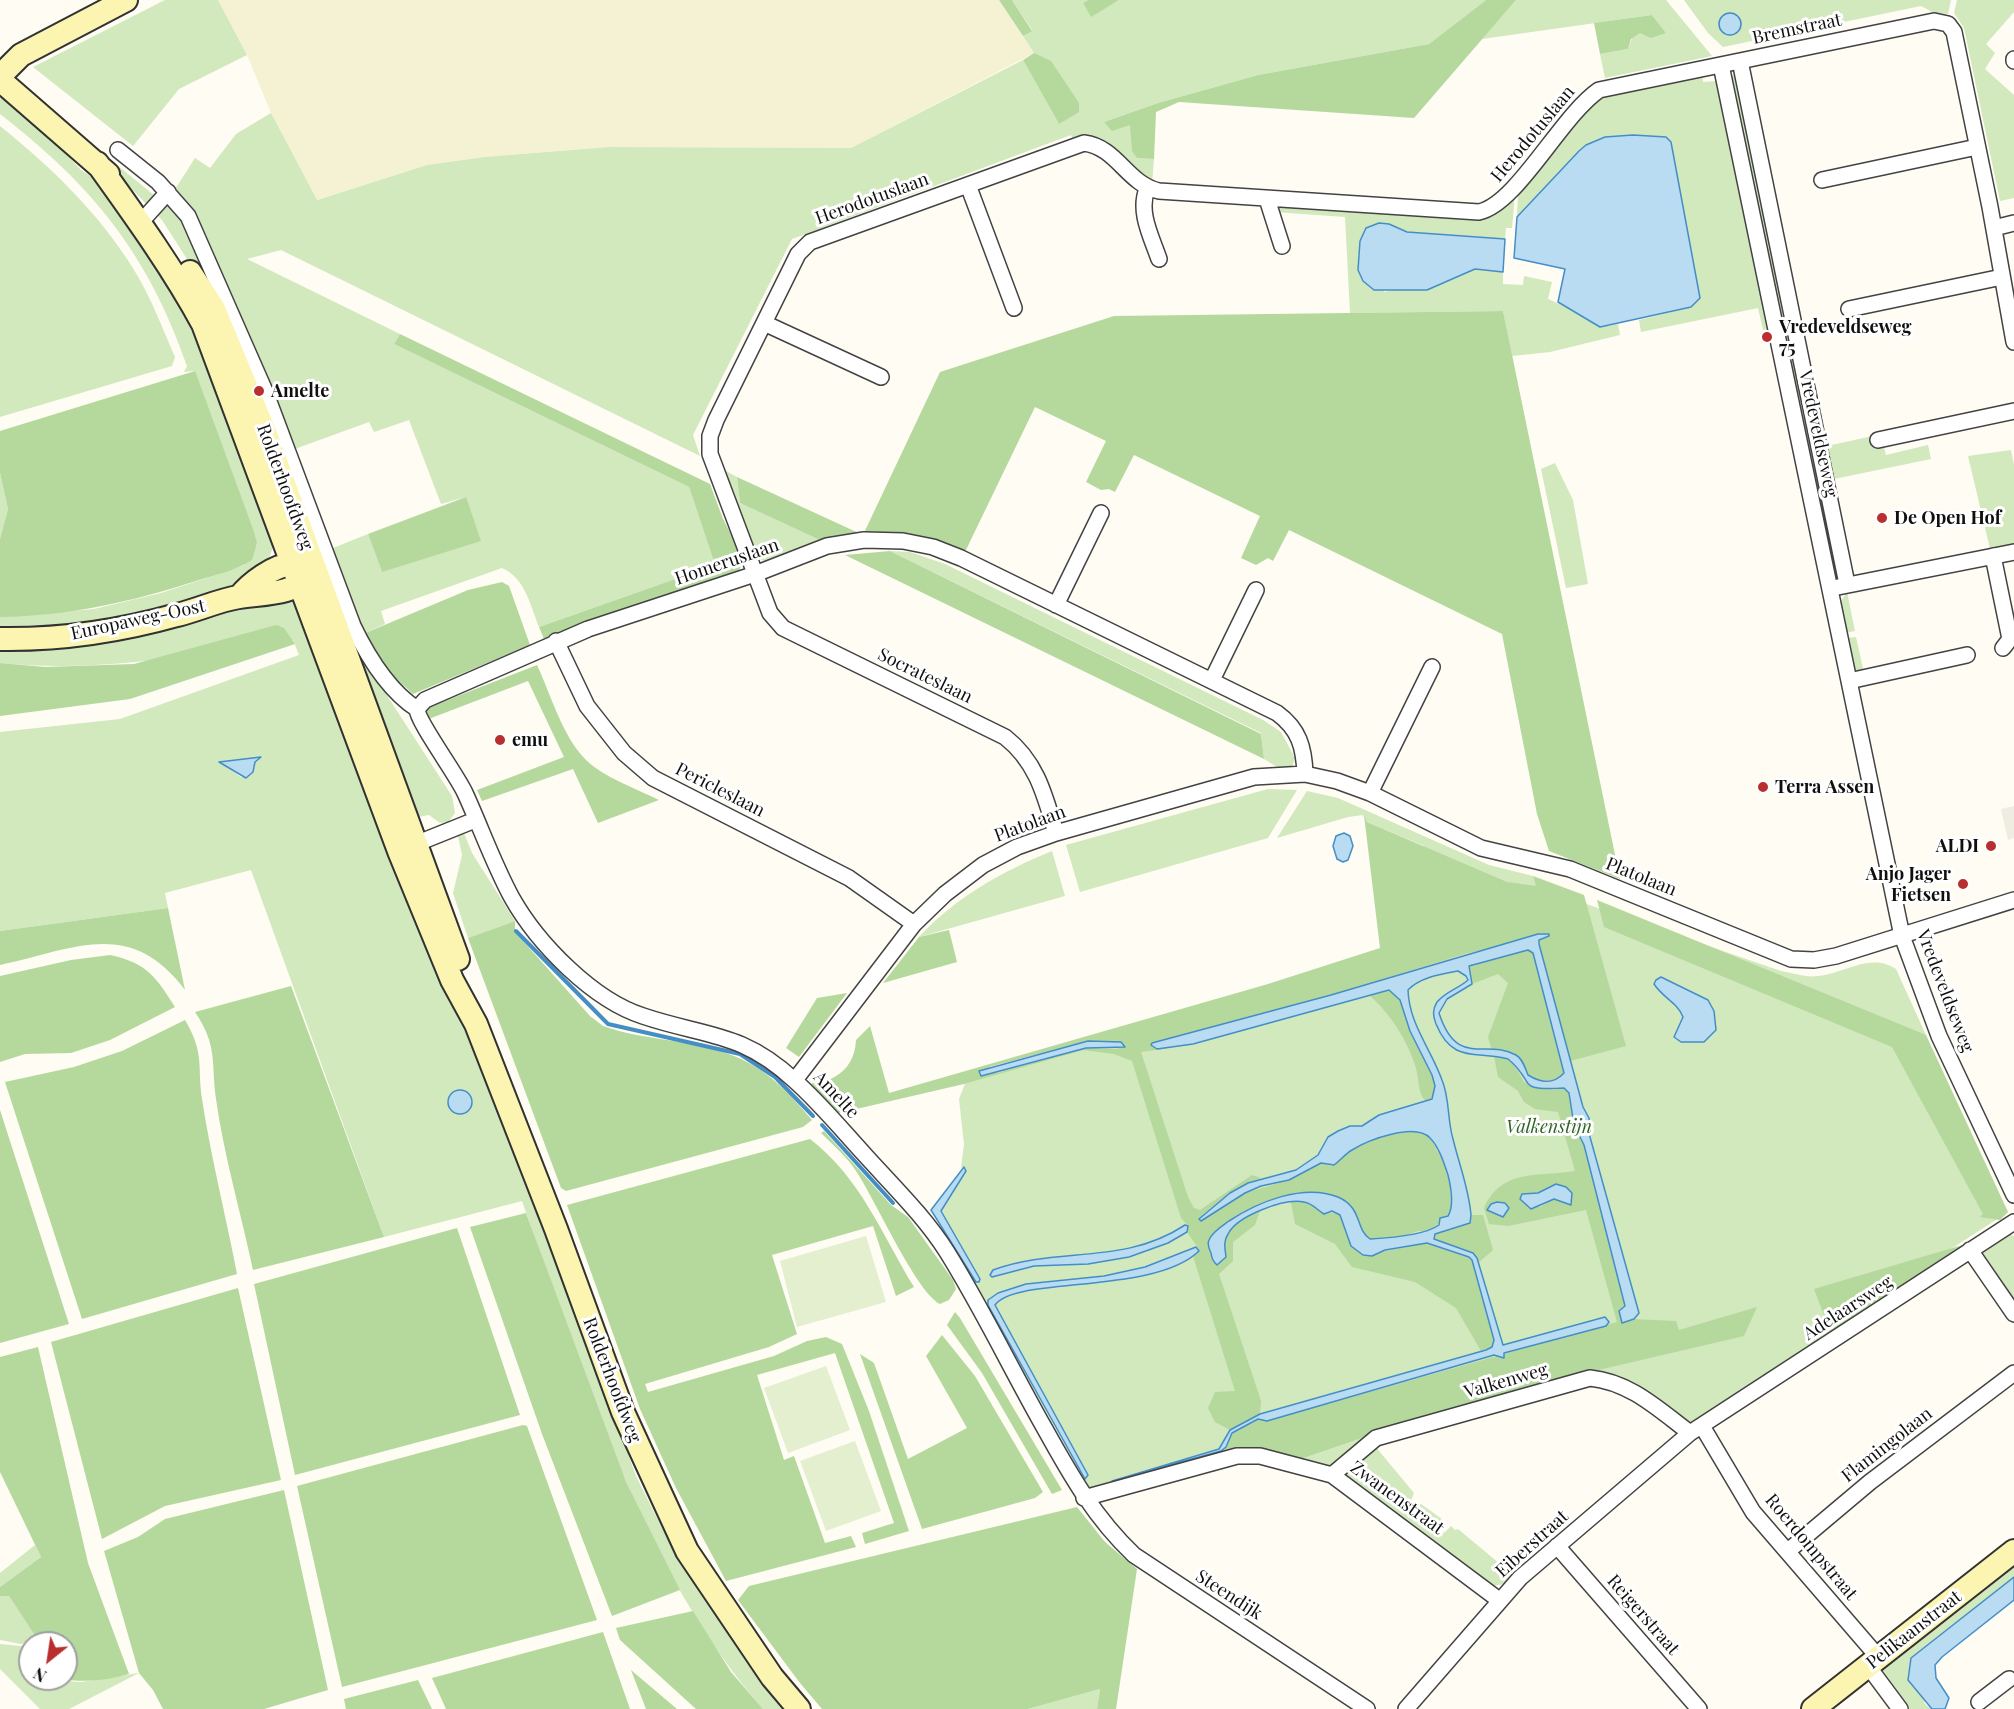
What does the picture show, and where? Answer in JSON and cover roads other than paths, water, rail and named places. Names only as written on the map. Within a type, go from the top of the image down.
[{"type":"main road","points":[[0,76],[21,55],[126,0]]},
{"type":"main road","name":"Rolderhoofdweg","points":[[0,80],[98,163],[144,218],[203,324],[293,564],[308,578]]},
{"type":"main road","name":"Rolderhoofdweg","points":[[144,218],[162,230],[214,309],[263,427],[308,578],[408,847],[452,980],[476,1024],[556,1229],[623,1412],[664,1507],[713,1593],[772,1677],[799,1709]]},
{"type":"main road","name":"Europaweg-Oost","points":[[239,597],[256,581],[293,564]]},
{"type":"main road","name":"Europaweg-Oost","points":[[0,639],[29,639],[93,633],[176,616],[239,597],[255,596],[308,578]]},
{"type":"main road","name":"Pelikaanstraat","points":[[1813,1709],[2014,1551]]},
{"type":"street","name":"Bremstraat","points":[[1740,61],[1934,21],[1942,22],[1954,32],[1994,228],[2014,342]]},
{"type":"street","points":[[1721,65],[1740,61]]},
{"type":"street","name":"Vredeveldseweg","points":[[1740,61],[1847,584]]},
{"type":"street","name":"Vredeveldseweg","points":[[1721,65],[1902,936],[1939,1036],[2014,1195]]},
{"type":"street","name":"Herodotuslaan","points":[[755,574],[716,473],[709,444],[716,420],[798,254],[810,242],[1084,143],[1106,150],[1135,181],[1147,189],[1470,213],[1485,211],[1502,201],[1581,104],[1599,90],[1721,65]]},
{"type":"street","points":[[1822,180],[1977,147]]},
{"type":"street","name":"Amelte","points":[[118,150],[168,192],[188,216],[265,391],[353,626],[362,644],[392,687],[407,703],[417,709],[420,722],[450,764],[513,900],[543,940],[575,974],[607,999],[638,1015],[734,1039],[757,1051],[795,1080],[881,1172],[946,1252],[1084,1498]]},
{"type":"street","points":[[968,185],[1014,308]]},
{"type":"street","points":[[1147,189],[1143,200],[1143,210],[1159,259]]},
{"type":"street","points":[[144,218],[168,192]]},
{"type":"street","points":[[1267,199],[1282,246]]},
{"type":"street","points":[[1994,228],[2014,223]]},
{"type":"street","points":[[1849,309],[2002,277]]},
{"type":"street","points":[[764,323],[881,377]]},
{"type":"street","points":[[1878,440],[2014,411]]},
{"type":"street","points":[[1056,604],[1101,513]]},
{"type":"street","name":"Homeruslaan","points":[[417,709],[425,700],[556,641],[755,574],[827,546],[864,540],[903,541],[948,553],[1277,712],[1288,721],[1301,741],[1305,774]]},
{"type":"street","points":[[1830,588],[2014,552]]},
{"type":"street","points":[[1994,555],[2010,639],[2002,648]]},
{"type":"street","name":"Socrateslaan","points":[[755,574],[770,613],[783,627],[1005,737],[1019,748],[1030,762],[1040,783],[1056,833]]},
{"type":"street","points":[[1212,680],[1257,590]]},
{"type":"street","name":"Pericleslaan","points":[[556,641],[587,706],[624,753],[653,778],[849,878],[914,924]]},
{"type":"street","points":[[1849,681],[1967,655]]},
{"type":"street","points":[[1370,793],[1432,667]]},
{"type":"street","name":"Platolaan","points":[[795,1080],[914,924],[945,894],[983,865],[1017,847],[1056,833],[1254,777],[1305,774],[1337,781],[1370,793],[1481,848],[1570,869],[1779,956],[1803,960],[1825,959],[2014,900]]},
{"type":"street","points":[[408,847],[475,820]]},
{"type":"street","name":"Adelaarsweg","points":[[1696,1429],[2014,1222]]},
{"type":"street","points":[[1970,1250],[2014,1314]]},
{"type":"street","name":"Flamingolaan","points":[[1788,1551],[1870,1482],[2014,1373]]},
{"type":"street","name":"Valkenweg","points":[[1332,1475],[1376,1438],[1590,1378],[1609,1380],[1629,1388],[1696,1429]]},
{"type":"street","name":"Eiberstraat","points":[[1406,1709],[1499,1600],[1557,1546],[1696,1429]]},
{"type":"street","name":"Roerdompstraat","points":[[1696,1429],[1753,1512],[1788,1551],[1873,1662],[1899,1709]]},
{"type":"street","name":"Zwanenstraat","points":[[1084,1498],[1247,1455],[1332,1475],[1499,1600]]},
{"type":"street","name":"Steendijk","points":[[1084,1498],[1109,1532],[1134,1555],[1366,1709]]},
{"type":"street","name":"Reigerstraat","points":[[1557,1546],[1699,1709]]},
{"type":"street","points":[[1979,1702],[2012,1680]]},
{"type":"water","points":[[1730,13],[1738,16],[1741,24],[1738,32],[1730,35],[1722,32],[1719,24],[1722,16]]},
{"type":"water","points":[[1633,135],[1666,137],[1671,142],[1700,298],[1691,307],[1600,327],[1558,302],[1565,269],[1514,258],[1517,217],[1586,145],[1605,137]]},
{"type":"water","points":[[1379,223],[1389,224],[1407,232],[1505,239],[1503,272],[1475,269],[1427,290],[1374,290],[1363,281],[1358,270],[1360,241],[1366,228]]},
{"type":"water","points":[[261,757],[255,762],[253,772],[246,778],[219,762]]},
{"type":"water","points":[[1344,833],[1350,836],[1353,846],[1348,860],[1343,862],[1337,859],[1333,846],[1336,836]]},
{"type":"water","points":[[1538,934],[1549,934],[1539,940],[1539,944],[1583,1107],[1589,1118],[1590,1137],[1639,1313],[1634,1319],[1622,1323],[1619,1311],[1625,1306],[1584,1145],[1574,1125],[1569,1093],[1564,1088],[1538,1088],[1528,1084],[1517,1067],[1508,1059],[1467,1054],[1450,1046],[1436,1024],[1434,1008],[1444,995],[1468,980],[1458,971],[1432,977],[1408,990],[1409,1002],[1416,1025],[1445,1087],[1451,1132],[1466,1186],[1471,1215],[1470,1223],[1435,1234],[1434,1239],[1473,1253],[1477,1258],[1503,1345],[1605,1317],[1609,1322],[1606,1326],[1504,1353],[1504,1358],[1494,1355],[1267,1421],[1258,1419],[1232,1433],[1226,1447],[1221,1451],[1112,1481],[1219,1449],[1230,1430],[1260,1414],[1492,1347],[1494,1340],[1472,1260],[1469,1257],[1427,1243],[1385,1250],[1372,1256],[1363,1255],[1351,1246],[1340,1215],[1332,1211],[1324,1214],[1307,1203],[1295,1201],[1274,1206],[1241,1221],[1226,1237],[1226,1257],[1217,1265],[1213,1260],[1208,1242],[1218,1229],[1253,1207],[1296,1193],[1324,1193],[1338,1197],[1355,1212],[1362,1230],[1370,1239],[1425,1231],[1439,1225],[1440,1218],[1448,1216],[1450,1212],[1451,1191],[1448,1175],[1436,1146],[1430,1138],[1423,1134],[1403,1132],[1359,1146],[1334,1165],[1321,1163],[1289,1180],[1261,1186],[1245,1193],[1201,1221],[1199,1219],[1230,1193],[1248,1183],[1296,1170],[1318,1155],[1328,1137],[1338,1131],[1350,1126],[1362,1126],[1379,1115],[1432,1099],[1435,1086],[1432,1075],[1410,1031],[1400,1000],[1389,990],[1193,1044],[1157,1049],[1151,1045]],"holes":[[[1528,950],[1533,953],[1564,1073],[1556,1080],[1547,1082],[1528,1075],[1522,1061],[1516,1055],[1494,1049],[1473,1049],[1454,1041],[1446,1030],[1439,1013],[1447,999],[1472,984],[1469,966]]]},
{"type":"water","points":[[1661,977],[1708,1000],[1714,1011],[1716,1030],[1704,1042],[1681,1042],[1674,1037],[1683,1017],[1677,1007],[1654,984]]},
{"type":"water","points":[[1088,1041],[1121,1042],[1125,1047],[1086,1048],[981,1076],[979,1071]]},
{"type":"water","points":[[460,1090],[469,1093],[472,1102],[469,1111],[460,1114],[451,1111],[448,1102],[451,1093]]},
{"type":"water","points":[[964,1167],[966,1171],[941,1211],[980,1279],[979,1282],[976,1282],[931,1210]]},
{"type":"water","points":[[1556,1184],[1566,1187],[1572,1193],[1571,1205],[1554,1199],[1531,1209],[1520,1199],[1522,1194],[1538,1193]]},
{"type":"water","points":[[1505,1203],[1509,1208],[1503,1217],[1487,1210],[1491,1204]]},
{"type":"water","points":[[1185,1225],[1188,1226],[1187,1232],[1168,1243],[1129,1257],[1088,1264],[1034,1266],[992,1277],[990,1275],[993,1270],[1017,1263],[1138,1246],[1162,1238]]},
{"type":"water","points":[[1196,1247],[1199,1251],[1178,1265],[1151,1274],[1029,1291],[1007,1296],[995,1305],[1088,1475],[1085,1479],[988,1305],[988,1300],[998,1293],[1026,1284],[1104,1276],[1145,1267]]},
{"type":"water","points":[[2014,1577],[2014,1600],[1935,1665],[1936,1678],[1949,1698],[1945,1709],[1932,1709],[1908,1680],[1911,1658]]},
{"type":"waterway","points":[[516,931],[608,1024],[740,1054],[775,1077],[813,1116]]},
{"type":"waterway","points":[[822,1125],[893,1203]]},
{"type":"place","name":"Vredeveldseweg 75","points":[[1767,337]]},
{"type":"place","name":"Amelte","points":[[259,391]]},
{"type":"place","name":"De Open Hof","points":[[1882,518]]},
{"type":"place","name":"emu","points":[[500,740]]},
{"type":"place","name":"Terra Assen","points":[[1763,787]]},
{"type":"place","name":"ALDI","points":[[1991,846]]},
{"type":"place","name":"Anjo Jager Fietsen","points":[[1963,884]]},
{"type":"park label","name":"Valkenstijn","points":[[1549,1127]]}]
